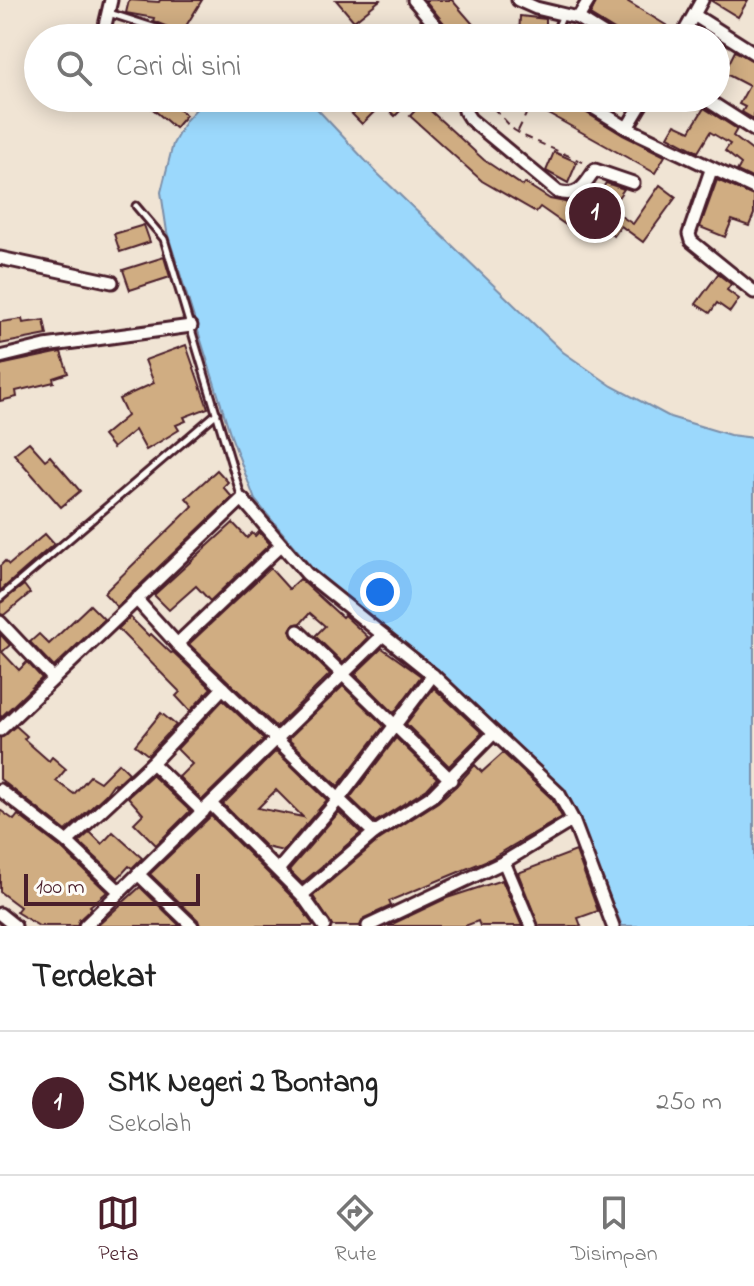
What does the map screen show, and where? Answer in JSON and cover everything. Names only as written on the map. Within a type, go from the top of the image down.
[{"type":"street","points":[[105,24],[111,0]]},
{"type":"street","points":[[414,0],[434,24]]},
{"type":"street","points":[[518,0],[536,8],[578,18],[588,24]]},
{"type":"street","points":[[578,18],[589,0]]},
{"type":"street","points":[[689,24],[702,0]]},
{"type":"street","points":[[694,15],[708,24]]},
{"type":"street","points":[[730,38],[754,53]]},
{"type":"street","points":[[466,112],[470,119],[558,192],[567,194],[578,191],[595,170],[633,183]]},
{"type":"street","points":[[601,112],[711,170],[754,188]]},
{"type":"street","points":[[627,128],[637,112]]},
{"type":"street","points":[[726,112],[754,130]]},
{"type":"street","points":[[711,170],[689,234],[691,241],[754,292]]},
{"type":"street","points":[[0,258],[112,282]]},
{"type":"street","points":[[0,357],[45,346],[191,326]]},
{"type":"street","points":[[0,730],[242,499],[321,588],[433,675],[559,794],[573,820],[610,925]]},
{"type":"street","points":[[177,644],[281,545]]},
{"type":"street","points":[[136,599],[177,644],[374,833]]},
{"type":"street","points":[[0,622],[53,678]]},
{"type":"street","points":[[298,631],[451,780]]},
{"type":"street","points":[[85,926],[383,635]]},
{"type":"street","points":[[278,870],[339,799],[433,675]]},
{"type":"street","points":[[67,842],[152,763],[223,688]]},
{"type":"street","points":[[302,895],[374,833],[432,796],[451,780],[494,733]]},
{"type":"street","points":[[152,763],[278,870],[302,895],[324,926]]},
{"type":"street","points":[[0,790],[67,842],[120,892]]},
{"type":"street","points":[[368,926],[504,862],[573,820]]},
{"type":"street","points":[[504,862],[531,926]]},
{"type":"street","points":[[138,874],[192,926]]},
{"type":"street","points":[[0,914],[15,926]]},
{"type":"lane","points":[[108,13],[143,24]]},
{"type":"lane","points":[[559,24],[563,14]]},
{"type":"lane","points":[[136,206],[164,239],[242,499]]},
{"type":"lane","points":[[0,598],[217,413]]},
{"type":"path","points":[[498,112],[517,132],[595,170]]},
{"type":"path","points":[[517,132],[527,112]]},
{"type":"water","points":[[193,112],[320,112],[376,172],[563,352],[612,386],[670,417],[730,435],[754,438],[754,926],[622,926],[566,795],[421,657],[317,574],[255,500],[231,436],[167,232],[161,192],[173,144]]},
{"type":"building","points":[[129,0],[202,0],[187,24],[160,24],[153,21],[154,18],[126,13]]},
{"type":"building","points":[[336,0],[380,0],[354,21]]},
{"type":"building","points":[[425,0],[452,0],[473,24],[445,24]]},
{"type":"building","points":[[597,0],[625,0],[664,24],[605,24],[590,15]]},
{"type":"building","points":[[710,0],[748,0],[738,17]]},
{"type":"building","points":[[520,16],[546,19],[546,24],[520,24]]},
{"type":"building","points":[[735,51],[754,61],[754,119],[742,112],[745,107],[739,104],[749,86],[730,76],[730,61]]},
{"type":"building","points":[[156,112],[182,112],[186,115],[175,128]]},
{"type":"building","points":[[350,112],[374,112],[362,124]]},
{"type":"building","points":[[414,112],[432,112],[484,160],[523,186],[525,183],[550,199],[565,202],[584,215],[573,230],[540,207],[536,212],[482,181],[410,116]]},
{"type":"building","points":[[545,112],[585,112],[665,156],[655,173]]},
{"type":"building","points":[[702,112],[710,112],[737,129],[733,136],[754,152],[754,179],[737,171],[741,164],[725,151],[730,144],[710,132],[698,152],[668,136],[675,124],[690,131]]},
{"type":"building","points":[[554,152],[577,162],[568,183],[546,171]]},
{"type":"building","points":[[717,180],[754,196],[754,214],[749,226],[732,220],[725,237],[700,227]]},
{"type":"building","points":[[606,183],[624,189],[610,209],[633,224],[660,185],[676,197],[643,242],[621,226],[614,236],[603,229],[605,225],[586,212]]},
{"type":"building","points":[[144,225],[150,242],[120,252],[114,234]]},
{"type":"building","points":[[164,257],[170,277],[130,290],[123,270]]},
{"type":"building","points":[[718,274],[731,284],[727,290],[739,299],[730,312],[717,303],[710,313],[696,304]]},
{"type":"building","points":[[22,319],[23,323],[44,320],[47,335],[0,344],[0,322]]},
{"type":"building","points":[[186,345],[208,408],[184,417],[186,421],[176,425],[179,430],[146,450],[135,430],[113,448],[103,436],[127,416],[119,399],[154,383],[145,360]]},
{"type":"building","points":[[61,352],[68,373],[53,378],[54,382],[16,391],[17,397],[0,401],[0,365]]},
{"type":"building","points":[[29,442],[45,460],[50,456],[80,491],[61,507],[14,454]]},
{"type":"building","points":[[217,470],[228,482],[223,487],[232,497],[117,607],[104,593],[193,506],[186,498]]},
{"type":"building","points":[[233,523],[247,538],[259,532],[270,544],[210,601],[196,586],[169,610],[154,595]]},
{"type":"building","points":[[45,534],[54,544],[0,591],[0,566],[5,561],[9,565]]},
{"type":"building","points":[[270,568],[289,589],[300,579],[368,637],[343,663],[315,636],[325,626],[310,613],[301,623],[293,625],[290,630],[292,636],[330,674],[276,727],[189,644]]},
{"type":"building","points":[[24,585],[30,593],[4,615],[0,614],[0,603]]},
{"type":"building","points":[[90,605],[104,619],[54,667],[30,642],[39,634],[49,644]]},
{"type":"building","points":[[130,617],[211,688],[190,711],[176,696],[180,692],[118,629]]},
{"type":"building","points":[[0,634],[10,645],[2,652],[19,670],[27,662],[42,678],[0,718]]},
{"type":"building","points":[[382,648],[421,676],[394,713],[355,674]]},
{"type":"building","points":[[343,686],[384,726],[338,786],[288,739]]},
{"type":"building","points":[[434,688],[482,733],[449,766],[406,724]]},
{"type":"building","points":[[223,700],[264,739],[202,800],[179,777],[192,764],[177,749]]},
{"type":"building","points":[[161,713],[176,725],[148,755],[135,745]]},
{"type":"building","points":[[16,726],[27,736],[24,739],[49,761],[52,757],[66,769],[56,781],[74,794],[90,776],[100,782],[119,763],[129,773],[116,785],[114,783],[66,831],[0,779],[0,738]]},
{"type":"building","points":[[396,738],[437,778],[427,789],[375,822],[350,798]]},
{"type":"building","points":[[276,751],[327,800],[283,851],[266,847],[223,804]],"holes":[[[276,790],[303,817],[258,808]]]},
{"type":"building","points":[[503,753],[552,799],[562,817],[490,859],[389,901],[391,906],[364,918],[360,926],[332,926],[313,896],[379,840],[438,802],[475,765],[482,772]]},
{"type":"building","points":[[152,775],[190,811],[156,845],[134,823],[143,814],[128,797]]},
{"type":"building","points":[[0,810],[14,820],[18,815],[61,848],[107,892],[90,906],[92,908],[77,926],[39,926],[16,912],[20,907],[0,892]]},
{"type":"building","points":[[339,812],[361,833],[302,883],[289,870]]},
{"type":"building","points":[[211,816],[295,900],[314,926],[200,926],[198,920],[150,874]]},
{"type":"building","points":[[90,832],[102,844],[113,832],[142,858],[118,878],[79,842]]},
{"type":"building","points":[[576,851],[598,911],[578,918],[581,926],[539,926],[518,873]]},
{"type":"building","points":[[502,880],[522,926],[480,926],[478,921],[465,926],[388,926],[447,898]]},
{"type":"building","points":[[140,887],[180,926],[97,926],[105,919]]},
{"type":"place","name":"SMK Negeri 2 Bontang","points":[[595,213]]}]
